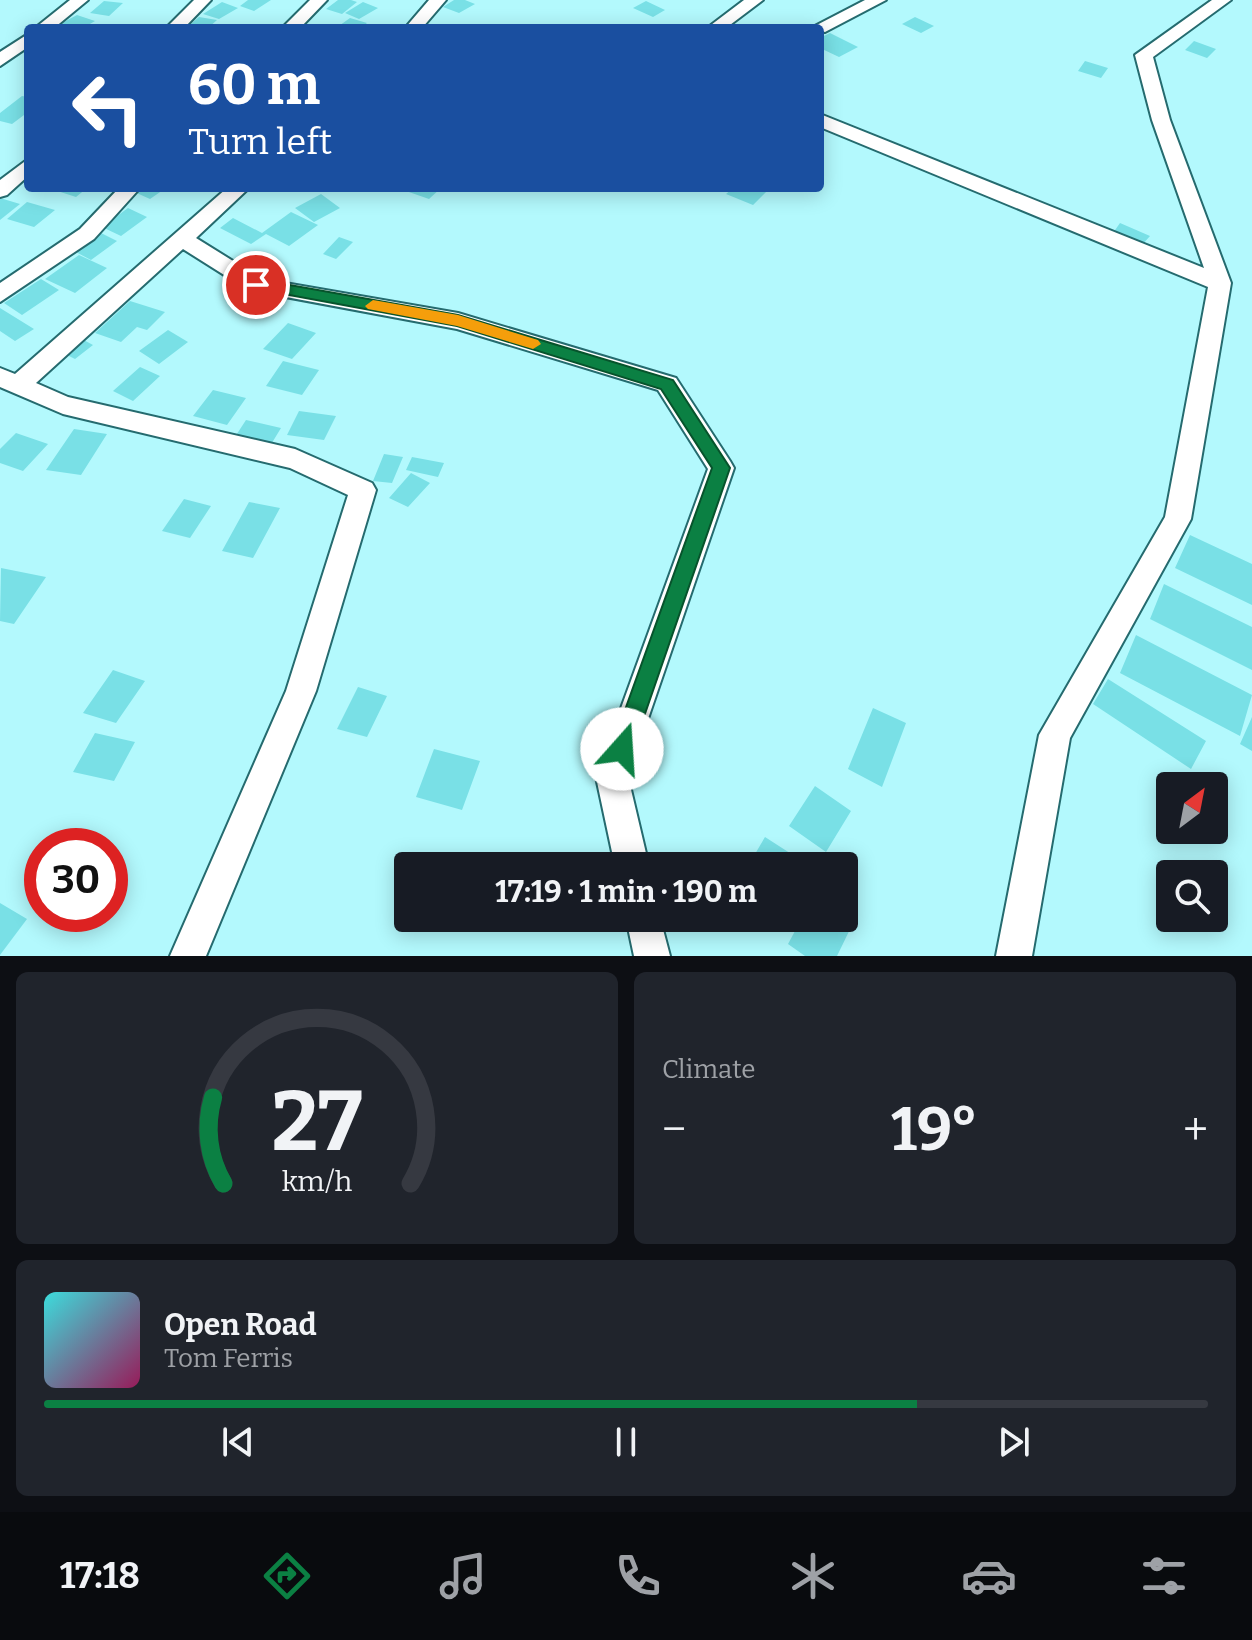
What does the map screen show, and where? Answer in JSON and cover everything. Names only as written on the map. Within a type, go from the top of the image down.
[{"type":"street","points":[[48,24],[80,0]]},
{"type":"street","points":[[178,24],[203,0]]},
{"type":"street","points":[[294,24],[319,0]]},
{"type":"street","points":[[417,24],[438,0]]},
{"type":"street","points":[[721,24],[755,0]]},
{"type":"street","points":[[824,26],[878,0]]},
{"type":"street","points":[[1014,956],[1055,735],[1178,519],[1220,283],[1161,120],[1144,55],[1223,0]]},
{"type":"street","points":[[0,61],[24,42]]},
{"type":"street","points":[[824,122],[1220,283]]},
{"type":"street","points":[[0,191],[24,169]]},
{"type":"street","points":[[0,294],[87,234],[126,192]]},
{"type":"street","points":[[188,956],[301,691],[363,490],[295,459],[63,405],[9,381],[235,192]]},
{"type":"street","points":[[182,239],[256,285],[458,321],[667,384],[721,468],[612,777],[629,852]]},
{"type":"street","points":[[646,932],[652,956]]},
{"type":"building","points":[[248,0],[271,0],[254,11],[240,6]]},
{"type":"building","points":[[338,0],[357,2],[342,14],[326,9]]},
{"type":"building","points":[[454,0],[475,4],[459,13],[443,7]]},
{"type":"building","points":[[104,1],[123,3],[109,16],[90,13]]},
{"type":"building","points":[[646,1],[665,10],[653,17],[633,8]]},
{"type":"building","points":[[222,2],[238,8],[219,19],[203,14]]},
{"type":"building","points":[[363,2],[378,8],[359,19],[345,13]]},
{"type":"building","points":[[77,15],[95,21],[90,24],[60,24]]},
{"type":"building","points":[[199,17],[217,20],[212,24],[191,24]]},
{"type":"building","points":[[915,17],[934,26],[921,33],[902,24]]},
{"type":"building","points":[[350,18],[367,23],[366,24],[342,24]]},
{"type":"building","points":[[830,33],[858,47],[839,57],[824,50],[824,36]]},
{"type":"building","points":[[1194,41],[1216,49],[1207,58],[1185,50]]},
{"type":"building","points":[[1085,61],[1108,68],[1101,78],[1078,71]]},
{"type":"building","points":[[24,96],[24,115],[12,124],[0,121],[0,113]]},
{"type":"building","points":[[60,192],[82,192],[76,197]]},
{"type":"building","points":[[134,192],[160,192],[150,199]]},
{"type":"building","points":[[409,192],[437,192],[429,199]]},
{"type":"building","points":[[728,192],[766,192],[753,205],[726,194]]},
{"type":"building","points":[[321,194],[340,208],[314,222],[295,208]]},
{"type":"building","points":[[0,198],[20,204],[0,220]]},
{"type":"building","points":[[27,202],[55,210],[34,227],[7,219]]},
{"type":"building","points":[[128,208],[147,217],[121,236],[102,227]]},
{"type":"building","points":[[291,212],[318,225],[289,246],[266,234],[251,244],[220,228],[233,218],[262,233]]},
{"type":"building","points":[[1120,223],[1150,236],[1142,245],[1113,233]]},
{"type":"building","points":[[101,233],[117,241],[91,260],[74,251]]},
{"type":"building","points":[[339,237],[353,242],[336,259],[323,254]]},
{"type":"building","points":[[79,255],[107,268],[75,293],[45,279]]},
{"type":"building","points":[[41,279],[59,290],[22,315],[4,303]]},
{"type":"building","points":[[130,301],[165,312],[147,330],[137,327],[121,342],[95,333]]},
{"type":"building","points":[[0,308],[34,329],[15,341],[0,331]]},
{"type":"building","points":[[288,323],[316,333],[292,359],[263,349]]},
{"type":"building","points":[[168,330],[188,342],[159,364],[139,351]]},
{"type":"building","points":[[80,338],[93,345],[75,359],[61,352]]},
{"type":"building","points":[[283,361],[319,370],[302,395],[266,386]]},
{"type":"building","points":[[140,367],[160,376],[133,401],[113,391]]},
{"type":"building","points":[[213,390],[246,398],[227,425],[193,416]]},
{"type":"building","points":[[299,411],[336,416],[324,440],[287,435]]},
{"type":"building","points":[[246,420],[281,428],[267,451],[231,443]]},
{"type":"building","points":[[74,429],[107,434],[81,475],[46,470]]},
{"type":"building","points":[[16,433],[48,444],[23,471],[0,463],[0,449]]},
{"type":"building","points":[[384,454],[403,457],[392,483],[373,481]]},
{"type":"building","points":[[412,457],[444,463],[438,477],[406,470]]},
{"type":"building","points":[[411,473],[430,483],[408,507],[389,498]]},
{"type":"building","points":[[184,499],[211,506],[190,538],[162,531]]},
{"type":"building","points":[[249,502],[280,508],[253,558],[222,551]]},
{"type":"building","points":[[1190,535],[1252,564],[1252,605],[1175,568]]},
{"type":"building","points":[[1,568],[46,577],[14,624],[0,621]]},
{"type":"building","points":[[1164,584],[1252,627],[1252,670],[1150,619]]},
{"type":"building","points":[[1136,635],[1252,695],[1240,736],[1120,673]]},
{"type":"building","points":[[113,670],[145,681],[116,723],[83,713]]},
{"type":"building","points":[[1108,679],[1206,741],[1191,769],[1093,704]]},
{"type":"building","points":[[358,687],[387,696],[367,737],[337,729]]},
{"type":"building","points":[[873,708],[906,723],[882,787],[848,769]]},
{"type":"building","points":[[1252,717],[1252,751],[1240,744]]},
{"type":"building","points":[[95,733],[135,742],[114,781],[73,772]]},
{"type":"building","points":[[434,749],[480,761],[462,810],[416,797]]},
{"type":"building","points":[[815,786],[851,811],[826,852],[789,826]]},
{"type":"building","points":[[765,837],[788,852],[756,852]]},
{"type":"building","points":[[0,903],[24,917],[24,923],[0,955]]},
{"type":"building","points":[[794,932],[849,932],[837,956],[805,956],[788,944]]},
{"type":"slow traffic","points":[[373,306],[458,321],[533,344]]},
{"type":"route","points":[[256,285],[458,321],[667,384],[721,468],[622,749]]}]
